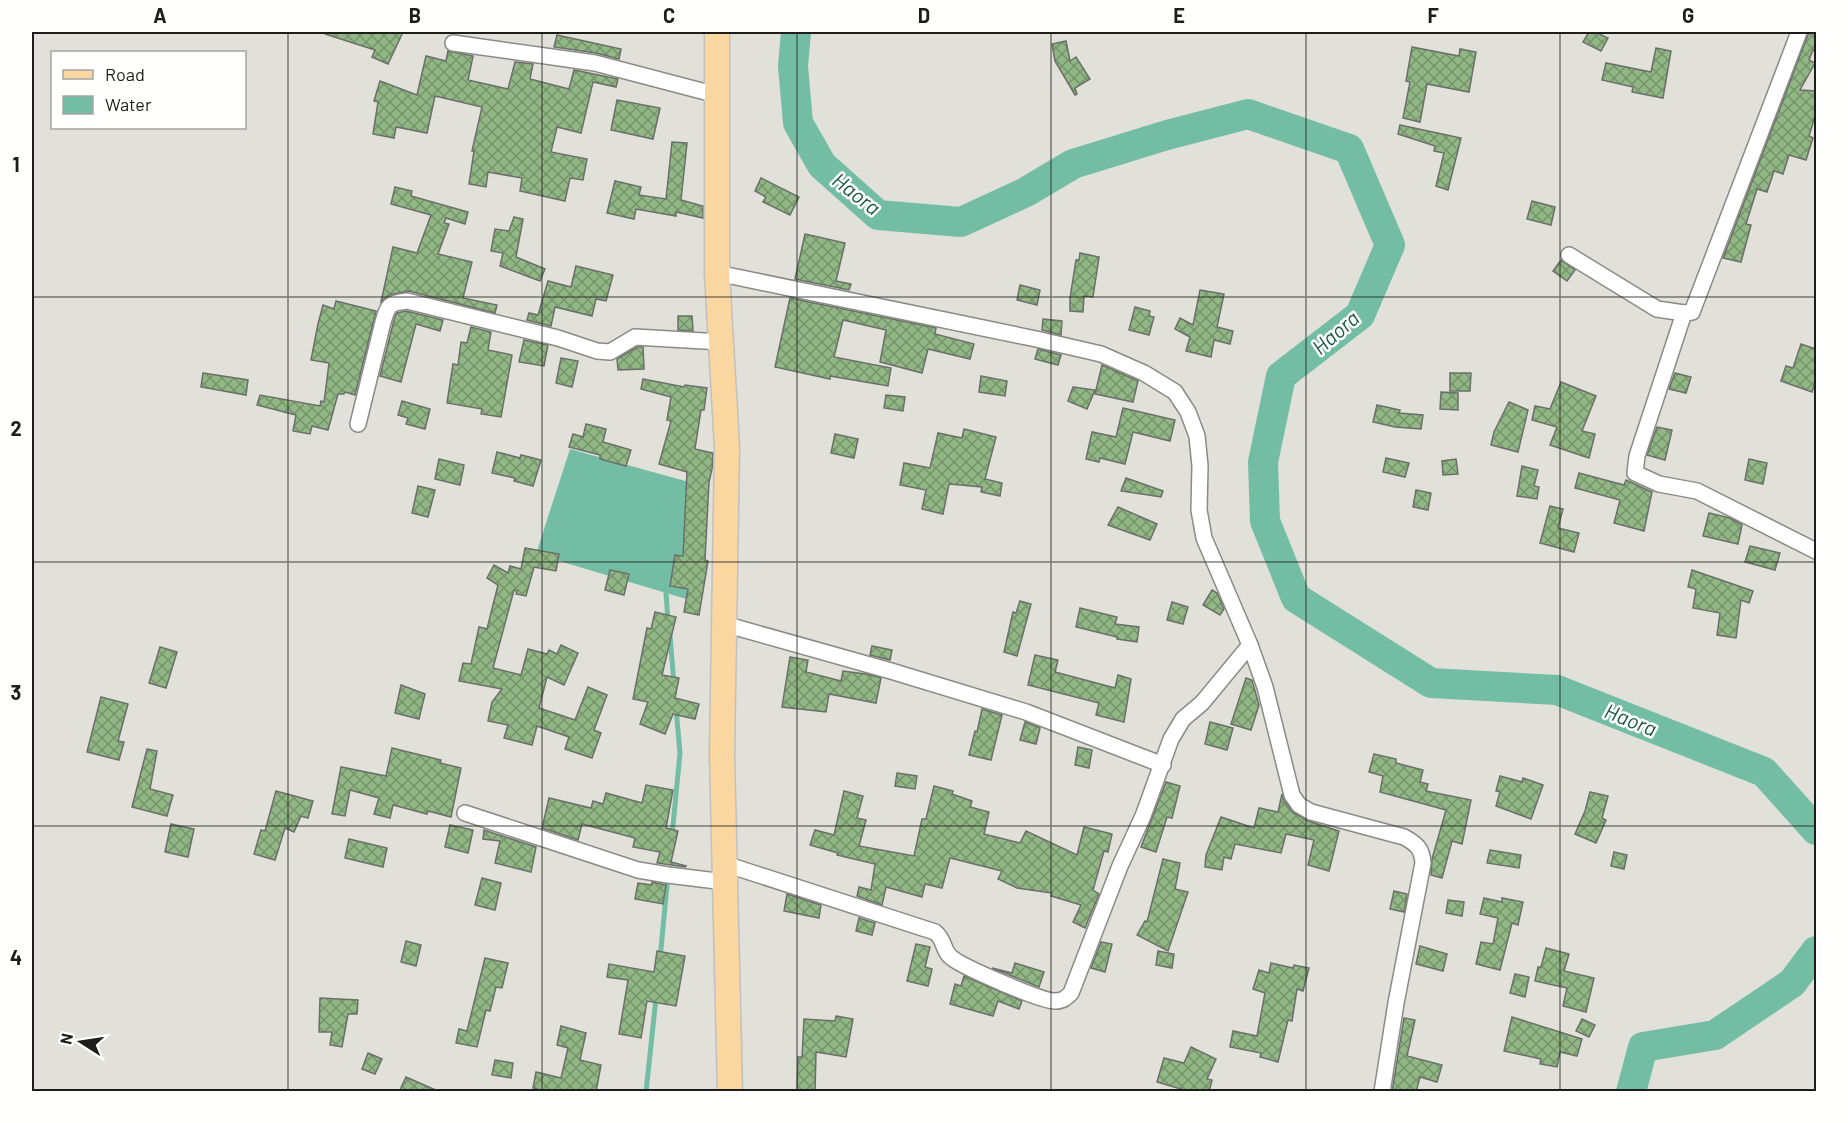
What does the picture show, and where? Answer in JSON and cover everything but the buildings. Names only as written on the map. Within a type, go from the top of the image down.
[{"type":"main road","points":[[717,32],[717,273],[727,447],[722,754],[730,1092]]},
{"type":"street","points":[[1569,255],[1658,309],[1692,312],[1799,32]]},
{"type":"street","points":[[453,43],[595,63],[717,95]]},
{"type":"street","points":[[717,273],[1015,334],[1101,354],[1143,373],[1175,392],[1188,412],[1197,436],[1200,466],[1199,510],[1204,538],[1250,645],[1265,687],[1292,795],[1299,805],[1311,812],[1404,837],[1414,842],[1422,851],[1424,863],[1396,1003],[1382,1092]]},
{"type":"street","points":[[358,424],[382,322],[386,309],[392,303],[407,302],[558,338],[597,351],[610,352],[635,338],[721,342]]},
{"type":"street","points":[[1684,313],[1638,456],[1635,473],[1659,484],[1696,491],[1816,551]]},
{"type":"street","points":[[724,624],[891,670],[1026,712],[1163,765]]},
{"type":"street","points":[[465,813],[638,870],[668,876],[725,873],[935,932],[942,938],[948,956],[960,964],[1036,996],[1054,1002],[1065,1000],[1071,993],[1120,866],[1143,816],[1171,740],[1183,719],[1202,703],[1250,645]]},
{"type":"water","points":[[570,449],[696,484],[693,601],[536,554]]},
{"type":"waterway","name":"Haora","points":[[796,32],[793,66],[798,123],[822,165],[878,215],[961,222],[1026,192],[1073,164],[1167,135],[1248,114],[1349,149],[1390,245],[1360,315],[1281,376],[1263,462],[1265,521],[1296,598],[1431,683],[1557,690],[1764,772],[1816,830]]},
{"type":"waterway","points":[[666,593],[668,621]]},
{"type":"waterway","points":[[670,636],[674,684]]},
{"type":"waterway","points":[[672,836],[680,753],[676,708]]},
{"type":"waterway","points":[[660,959],[668,875]]},
{"type":"waterway","name":"Haora","points":[[1631,1092],[1643,1047],[1715,1035],[1792,983],[1816,951]]},
{"type":"waterway","points":[[646,1092],[656,998]]}]
